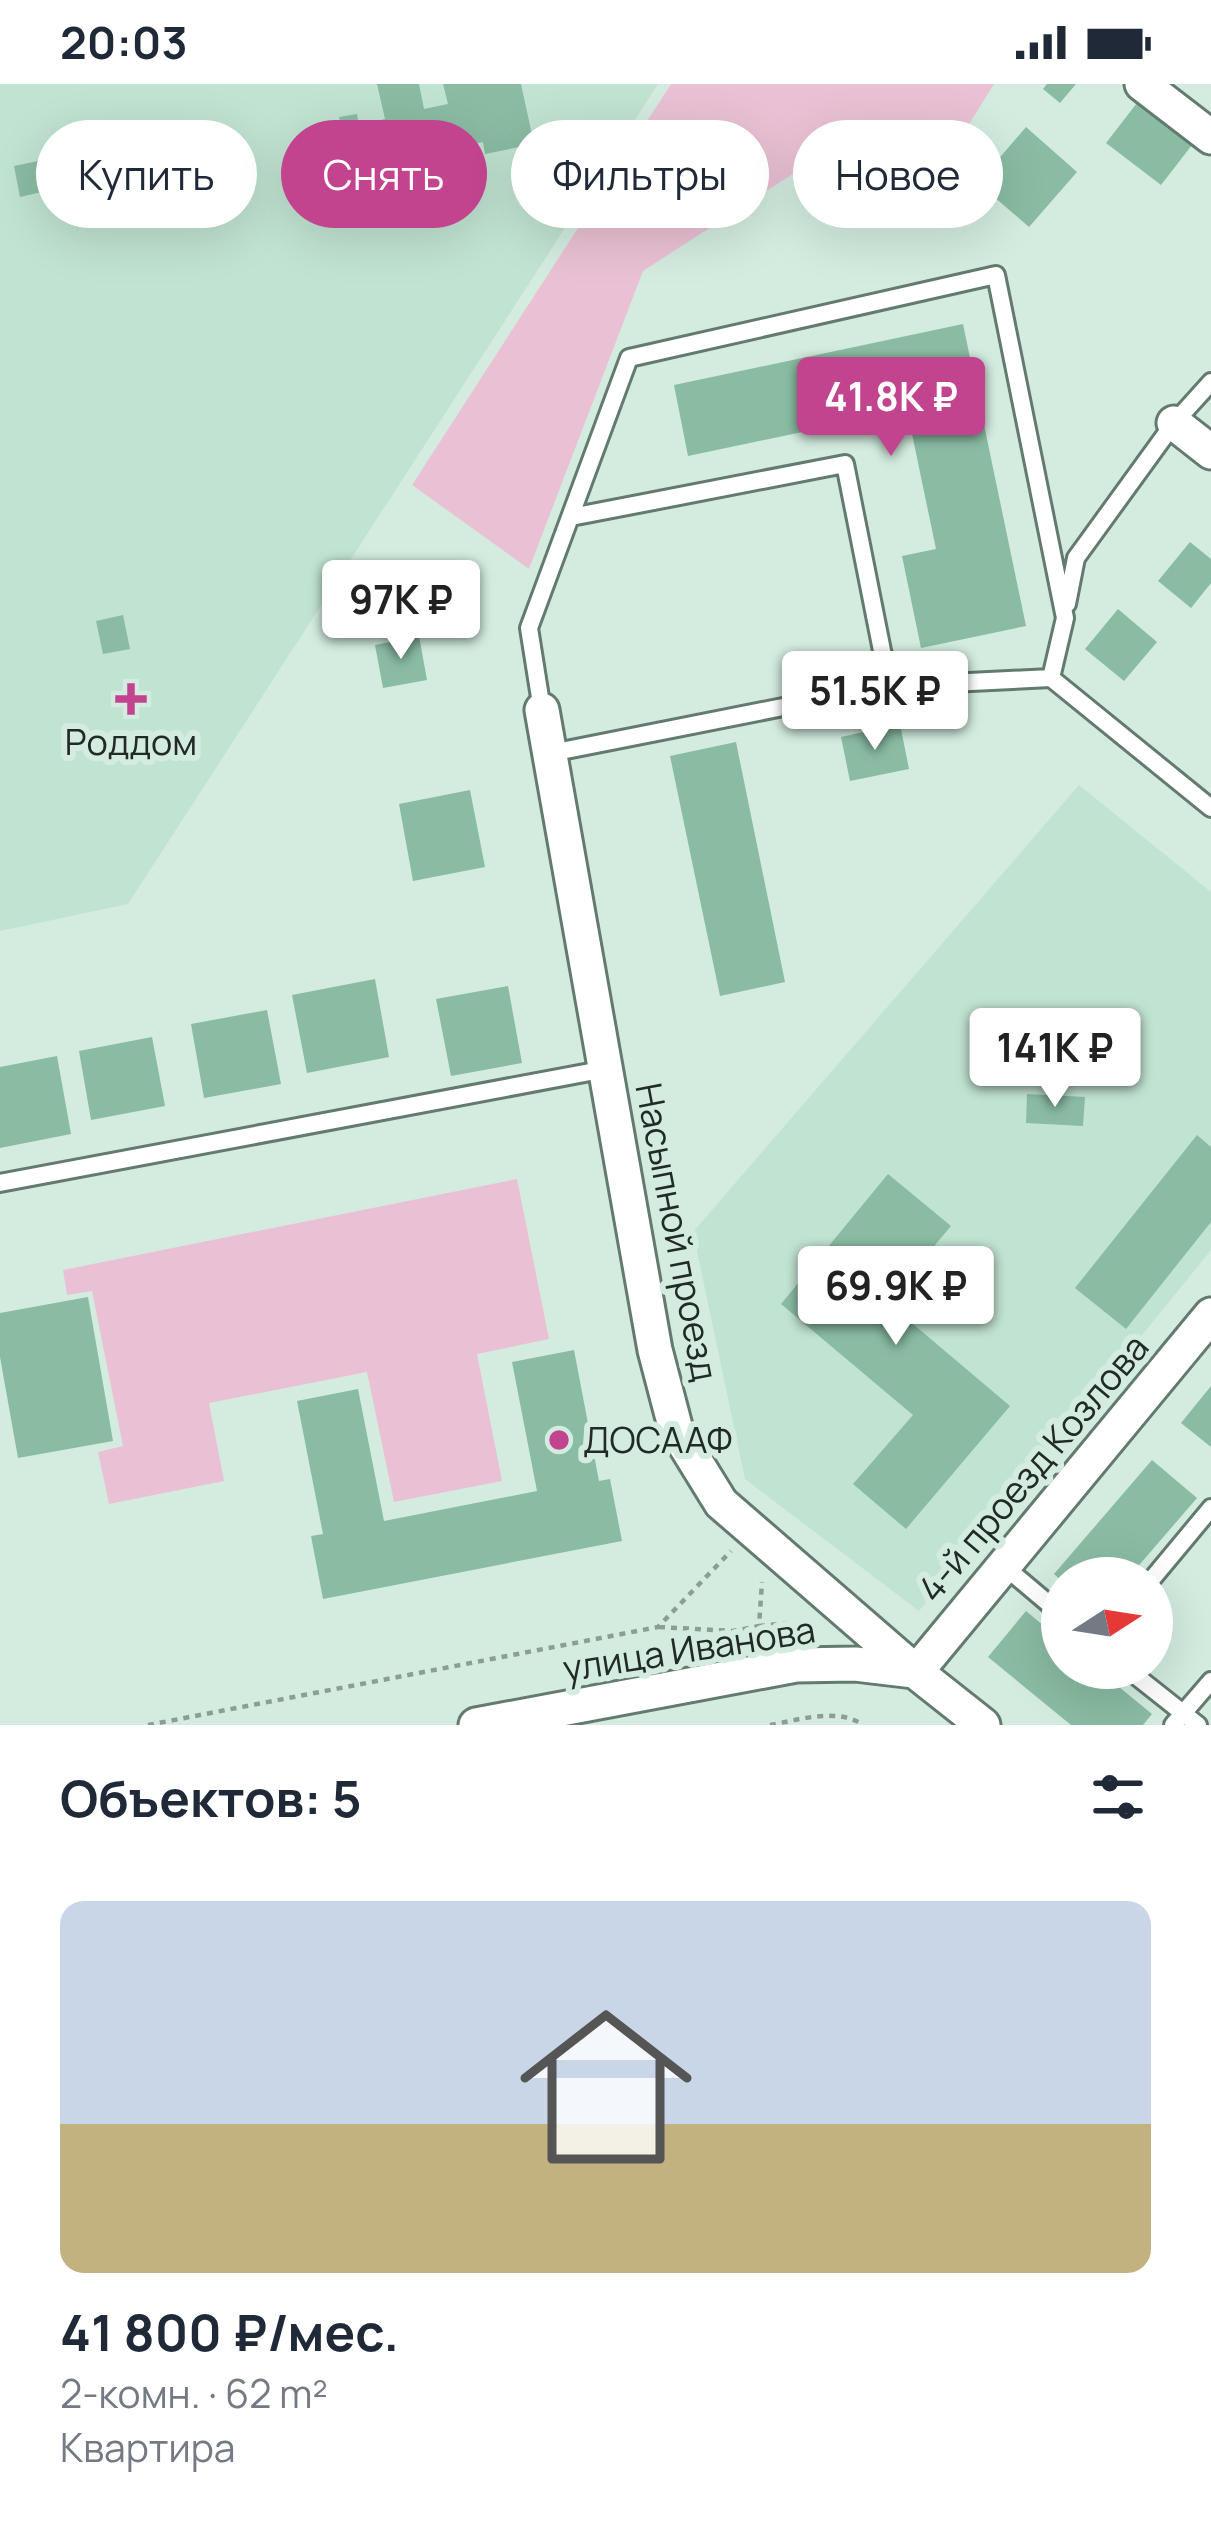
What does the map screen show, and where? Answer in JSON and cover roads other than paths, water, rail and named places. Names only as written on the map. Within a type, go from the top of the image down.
[{"type":"street","points":[[1142,84],[1211,137]]},
{"type":"street","points":[[1174,423],[1211,452]]},
{"type":"street","name":"Насыпной проезд","points":[[542,710],[655,1350],[676,1430],[721,1503],[982,1725]]},
{"type":"street","name":"4-й проезд Козлова","points":[[916,1672],[1211,1315]]},
{"type":"street","name":"улица Иванова","points":[[476,1725],[796,1665],[855,1664],[916,1672]]},
{"type":"lane","points":[[542,710],[529,628],[629,358],[996,274],[1065,618]]},
{"type":"lane","points":[[1051,678],[1076,558],[1174,423],[1211,382]]},
{"type":"lane","points":[[571,517],[845,464],[890,686]]},
{"type":"lane","points":[[551,753],[890,686],[1051,678],[1211,808]]},
{"type":"lane","points":[[0,1183],[606,1069]]},
{"type":"lane","points":[[1170,1557],[1211,1508]]},
{"type":"lane","points":[[1004,1566],[1041,1597]]},
{"type":"lane","points":[[1149,1689],[1185,1721],[1211,1681]]},
{"type":"place","name":"Роддом","points":[[131,699]]},
{"type":"place","name":"ДОСААФ","points":[[559,1440]]}]
